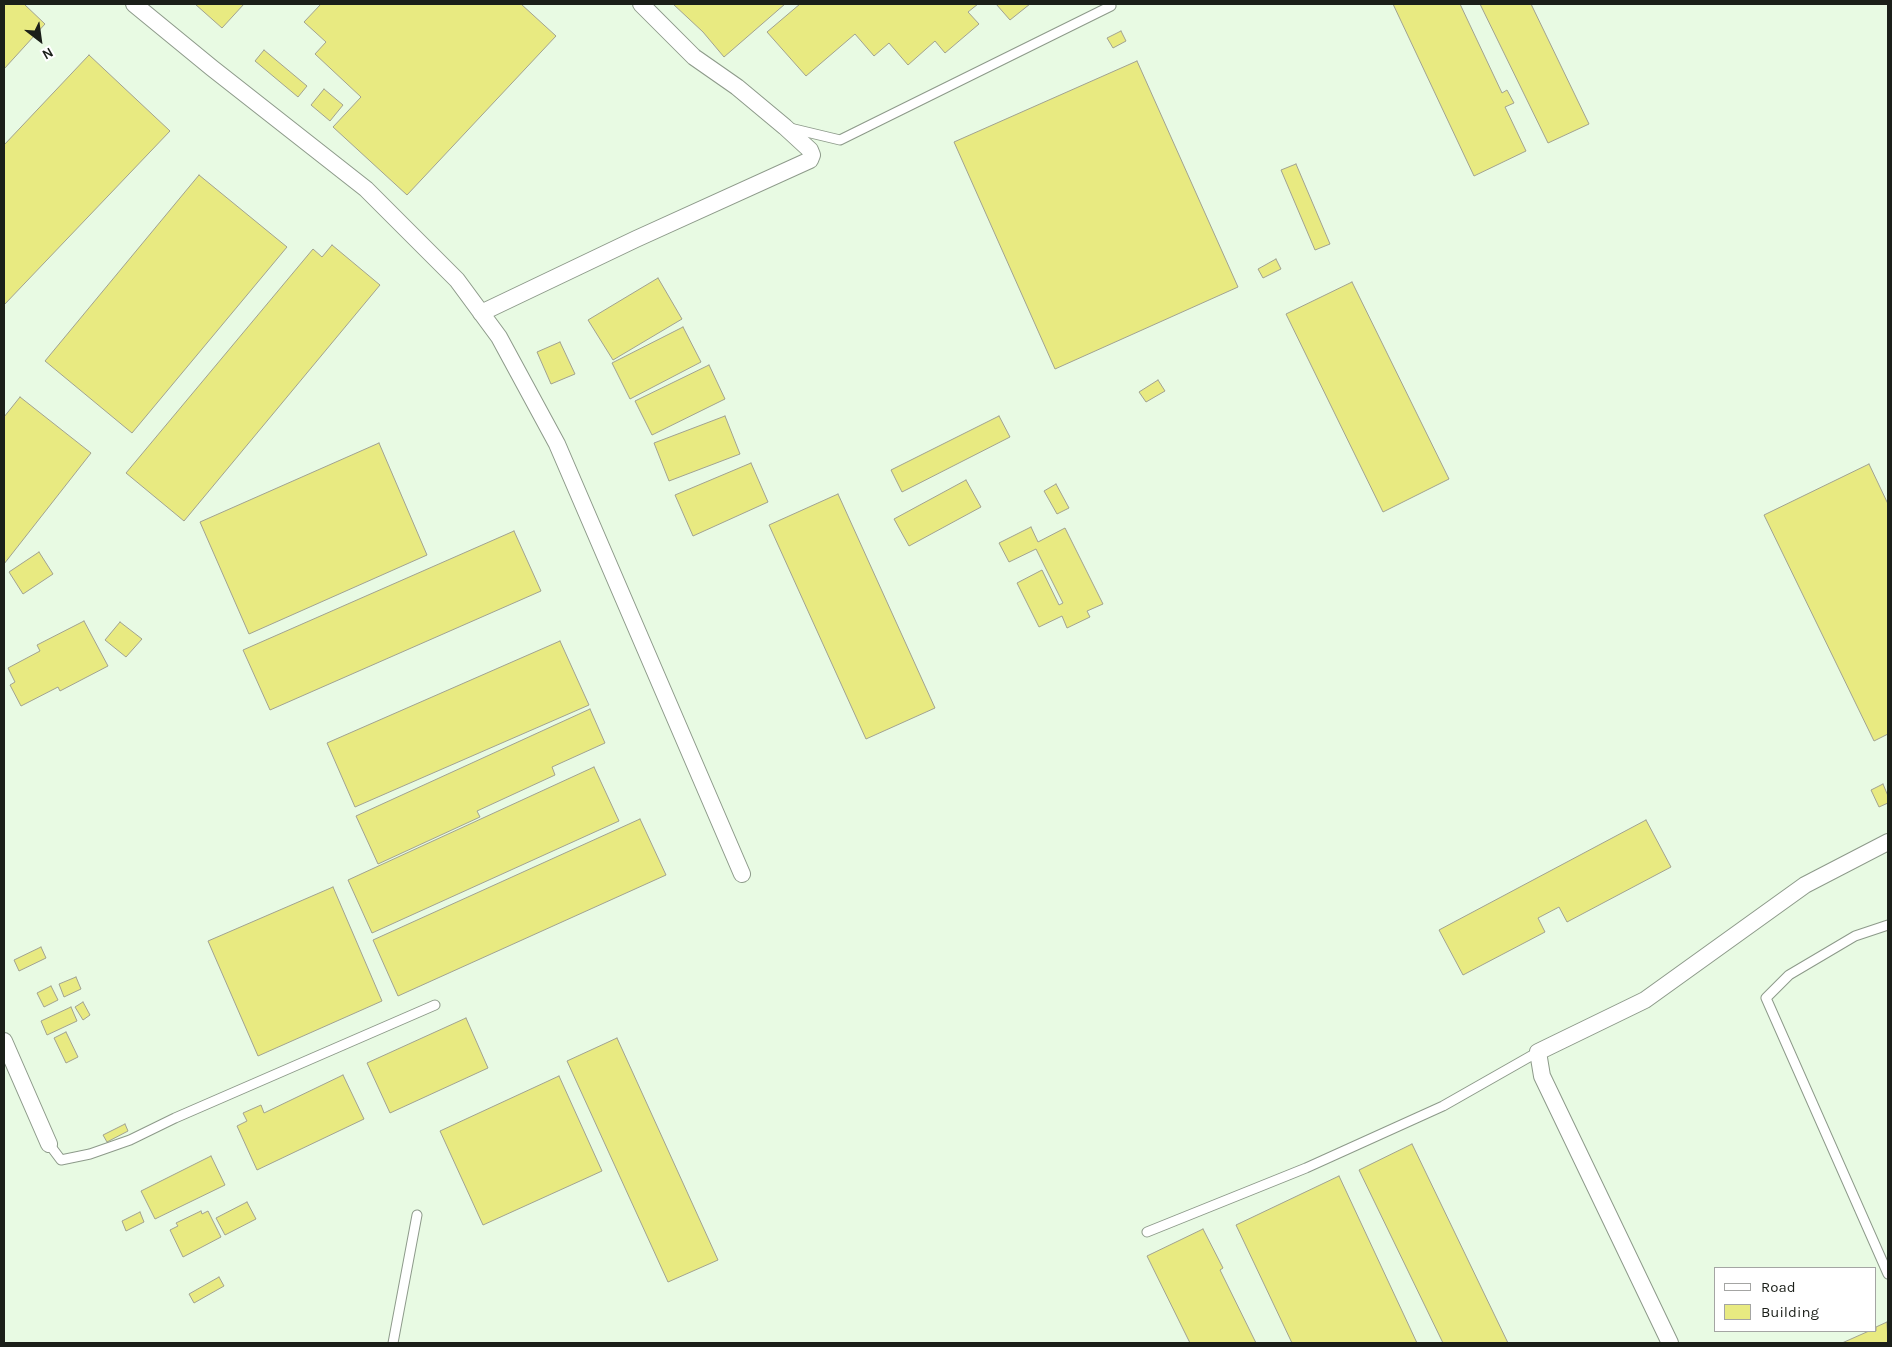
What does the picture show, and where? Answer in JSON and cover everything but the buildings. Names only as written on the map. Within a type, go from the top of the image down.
[{"type":"street","points":[[134,4],[366,189],[457,280],[499,337],[557,444],[742,874]]},
{"type":"street","points":[[481,313],[810,160],[812,155],[810,150],[737,87],[694,57],[641,4]]},
{"type":"street","points":[[1670,1343],[1542,1076],[1538,1052],[1644,1000],[1805,885],[1888,842]]},
{"type":"street","points":[[4,1041],[49,1144]]},
{"type":"lane","points":[[785,127],[840,140],[1111,6]]},
{"type":"lane","points":[[1888,925],[1855,936],[1789,975],[1766,998],[1888,1274]]},
{"type":"lane","points":[[49,1144],[61,1160],[90,1154],[130,1140],[175,1118],[435,1005]]},
{"type":"lane","points":[[1147,1232],[1306,1168],[1443,1106],[1538,1052]]},
{"type":"lane","points":[[393,1343],[418,1215]]},
{"type":"shaded area","points":[[4,4],[1888,4],[1888,1343],[4,1343]]}]
